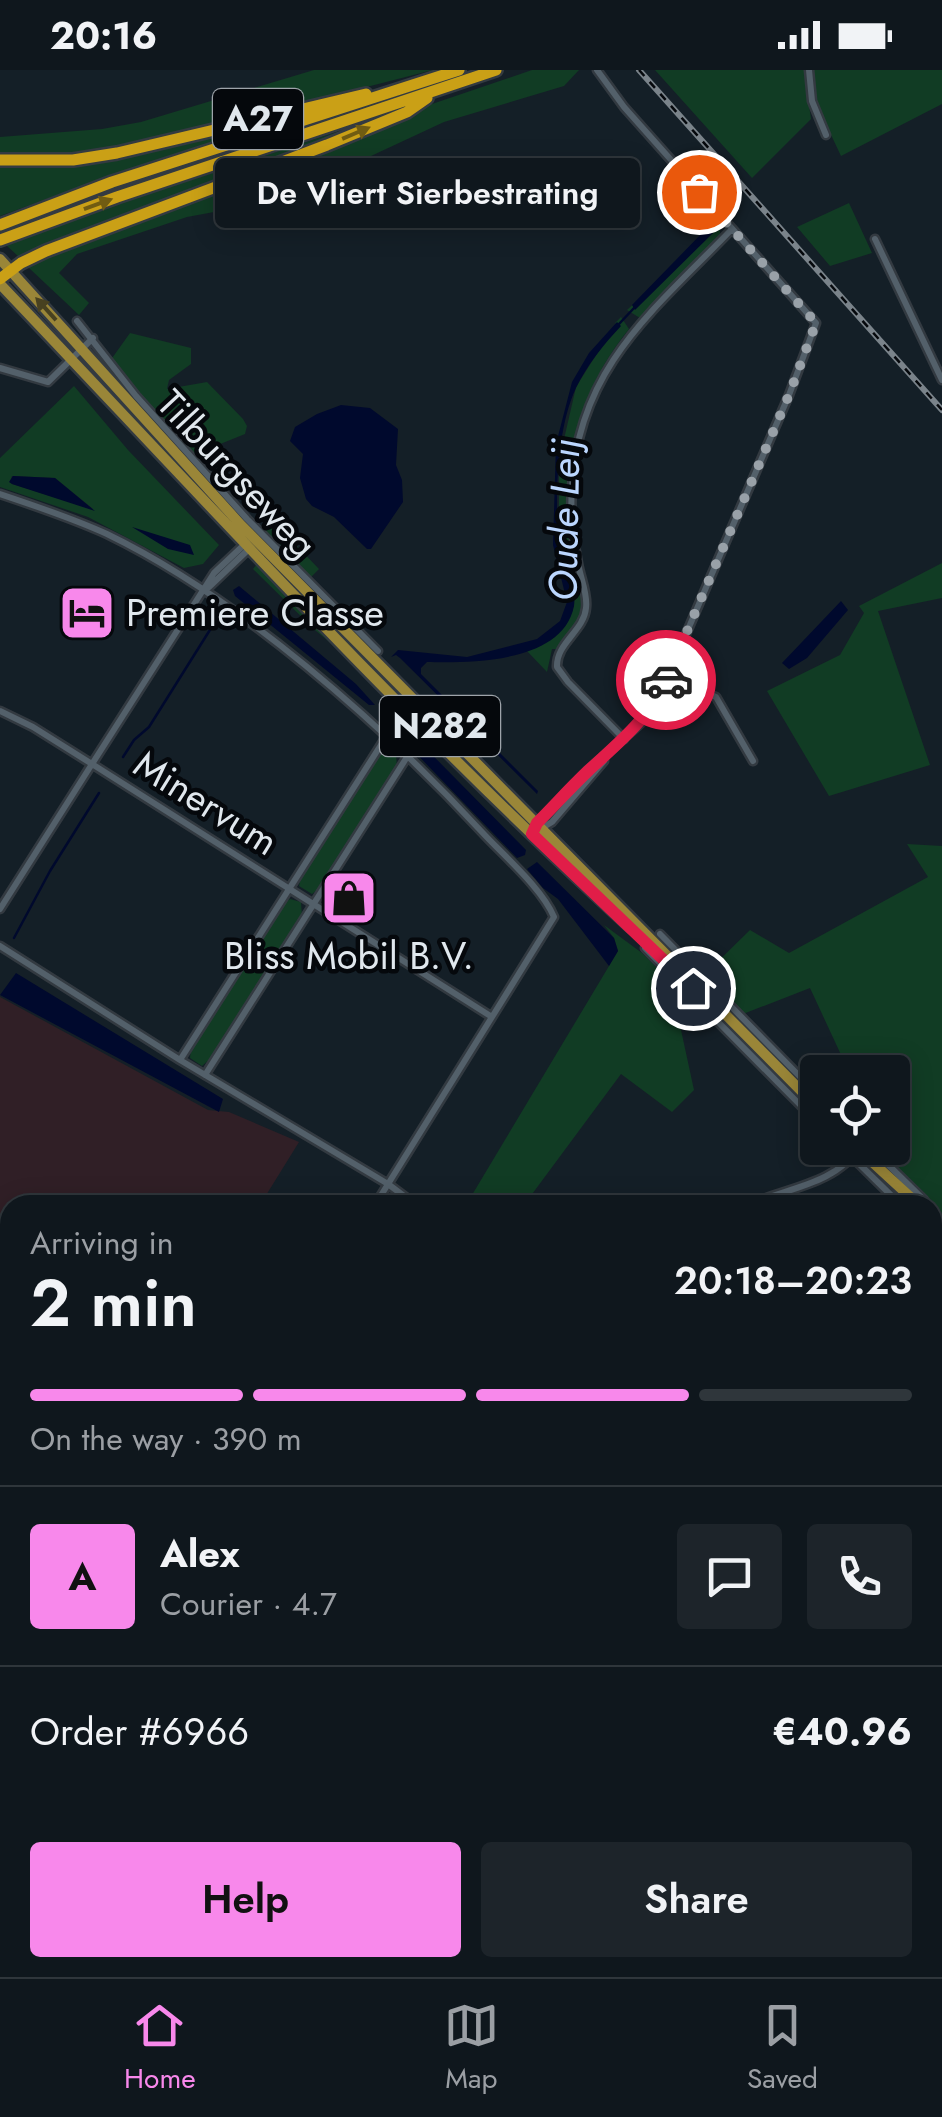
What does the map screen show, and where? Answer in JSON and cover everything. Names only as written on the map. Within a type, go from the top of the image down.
[{"type":"highway","name":"A27","points":[[2,234],[112,182],[459,70]]},
{"type":"highway","name":"A27","points":[[2,234],[496,70]]},
{"type":"highway","name":"A27","points":[[11,270],[88,234],[255,174],[406,112],[439,89]]},
{"type":"highway","name":"A27","points":[[0,160],[72,160],[117,154],[342,98],[400,90]]},
{"type":"highway","points":[[0,282],[11,270]]},
{"type":"main road","name":"Tilburgseweg","points":[[0,259],[249,544]]},
{"type":"main road","name":"Tilburgseweg","points":[[0,282],[249,544],[650,940]]},
{"type":"main road","name":"N282","points":[[650,940],[722,1007],[755,1052],[800,1092]]},
{"type":"main road","points":[[873,1165],[908,1195]]},
{"type":"main road","points":[[884,1174],[901,1195]]},
{"type":"street","points":[[537,829],[594,776],[610,751],[654,706],[816,323],[624,107],[597,70]]},
{"type":"street","points":[[809,70],[812,101],[826,135]]},
{"type":"street","points":[[624,739],[568,682],[556,662],[586,611],[573,531],[574,465],[591,397],[606,368],[629,337],[732,229]]},
{"type":"street","points":[[876,239],[942,380]]},
{"type":"street","name":"Tilburgseweg","points":[[77,321],[106,361],[223,492],[378,651]]},
{"type":"street","points":[[0,368],[48,382],[93,338]]},
{"type":"street","points":[[0,494],[109,535],[204,591],[293,658],[408,757],[503,855],[554,917],[381,1195]]},
{"type":"street","name":"Minervum","points":[[0,909],[214,573],[249,544]]},
{"type":"street","points":[[667,677],[716,697],[753,761]]},
{"type":"street","name":"Minervum","points":[[0,711],[92,764],[492,1017]]},
{"type":"street","name":"Minervum","points":[[180,1060],[386,737]]},
{"type":"street","points":[[205,1075],[408,757]]},
{"type":"street","points":[[650,940],[800,1103]]},
{"type":"street","points":[[0,946],[403,1195]]},
{"type":"street","points":[[722,1007],[800,1078]]},
{"type":"street","points":[[777,1195],[844,1165]]},
{"type":"street","points":[[868,1165],[893,1195]]},
{"type":"street","points":[[888,1165],[919,1195]]},
{"type":"shaded area","points":[[0,997],[208,1110],[229,1112],[299,1142],[266,1195],[0,1195]]},
{"type":"green space","points":[[314,70],[433,70],[136,146],[93,152],[0,155],[0,137],[141,122]]},
{"type":"green space","points":[[532,70],[579,70],[564,86],[444,122],[371,156],[318,173],[294,215],[241,207],[187,217],[77,254],[59,273],[89,303],[79,315],[29,268],[36,260],[432,104]]},
{"type":"green space","points":[[655,70],[804,70],[811,119],[752,178]]},
{"type":"green space","points":[[811,70],[942,70],[942,104],[841,156],[817,105]]},
{"type":"green space","points":[[334,105],[0,216],[0,168],[88,162]]},
{"type":"green space","points":[[346,129],[348,132],[19,257],[6,245],[66,221]]},
{"type":"green space","points":[[702,200],[720,222],[720,236],[640,318],[627,310],[714,229],[693,205]]},
{"type":"green space","points":[[849,203],[872,253],[830,266],[797,227]]},
{"type":"green space","points":[[621,317],[629,329],[588,397],[569,472],[569,525],[582,609],[572,630],[552,649],[547,672],[527,651],[555,637],[574,606],[559,547],[559,461],[576,387],[601,347],[620,326],[615,323]]},
{"type":"green space","points":[[130,333],[191,348],[191,364],[169,380],[167,389],[207,382],[243,419],[247,426],[245,434],[193,455],[110,361]]},
{"type":"green space","points":[[74,386],[128,450],[219,545],[203,564],[184,568],[88,517],[0,487],[0,458]],"holes":[[[12,476],[55,478],[93,509],[10,482]]]},
{"type":"green space","points":[[272,520],[319,569],[310,578],[263,529]]},
{"type":"green space","points":[[942,563],[942,598],[878,611],[930,765],[829,796],[767,691],[840,655],[864,613],[859,606]]},
{"type":"green space","points":[[257,564],[351,660],[253,569]]},
{"type":"green space","points":[[384,750],[396,753],[397,769],[322,886],[312,894],[299,886],[301,877]]},
{"type":"green space","points":[[907,844],[942,846],[942,1195],[923,1195],[896,1167],[910,1165],[910,1055],[841,1055],[810,988],[743,1014],[704,975],[750,930],[789,953],[928,877]]},
{"type":"green space","points":[[290,899],[301,902],[302,917],[212,1057],[202,1066],[190,1058],[191,1048],[282,905]]},
{"type":"green space","points":[[604,925],[642,953],[689,999],[678,1016],[694,1090],[672,1112],[621,1074],[531,1195],[472,1195],[618,951]]},
{"type":"water","points":[[697,206],[710,221],[713,233],[635,310],[632,305],[708,227]]},
{"type":"water","points":[[617,322],[621,326],[596,355],[576,388],[564,424],[557,488],[559,547],[574,599],[566,625],[553,639],[513,656],[427,662],[421,668],[421,674],[537,794],[400,658],[391,657],[398,650],[467,657],[537,639],[560,621],[567,602],[553,545],[556,444],[572,382],[589,353]]},
{"type":"water","points":[[341,405],[370,408],[398,429],[396,465],[402,480],[403,502],[371,549],[306,499],[300,478],[303,454],[290,441],[295,427]]},
{"type":"water","points":[[13,476],[55,478],[95,511],[12,484],[9,482]]},
{"type":"water","points":[[132,527],[190,545],[194,555],[168,549]]},
{"type":"water","points":[[239,586],[356,684],[375,705],[369,705],[235,596],[233,590]]},
{"type":"water","points":[[841,601],[848,610],[807,658],[789,669],[782,663]]},
{"type":"water","points":[[386,708],[526,850],[525,855],[517,858],[381,717]]},
{"type":"water","points":[[537,862],[614,938],[618,951],[609,966],[558,899],[527,869]]},
{"type":"water","points":[[16,973],[223,1099],[219,1112],[0,995]]},
{"type":"waterway","name":"Oude Leij","points":[[619,324],[634,308]]},
{"type":"waterway","points":[[123,757],[149,727],[213,625]]},
{"type":"waterway","points":[[14,938],[99,793]]},
{"type":"railway","points":[[639,70],[942,410]]},
{"type":"way so far","points":[[666,680],[816,323],[699,192]]},
{"type":"place","name":"De Vliert Sierbestrating","points":[[699,192]]},
{"type":"place","name":"Premiere Classe","points":[[87,613]]},
{"type":"place","name":"Bliss Mobil B.V.","points":[[349,898]]},
{"type":"route","points":[[666,680],[640,724],[588,770],[537,823],[532,834],[693,988]]}]
